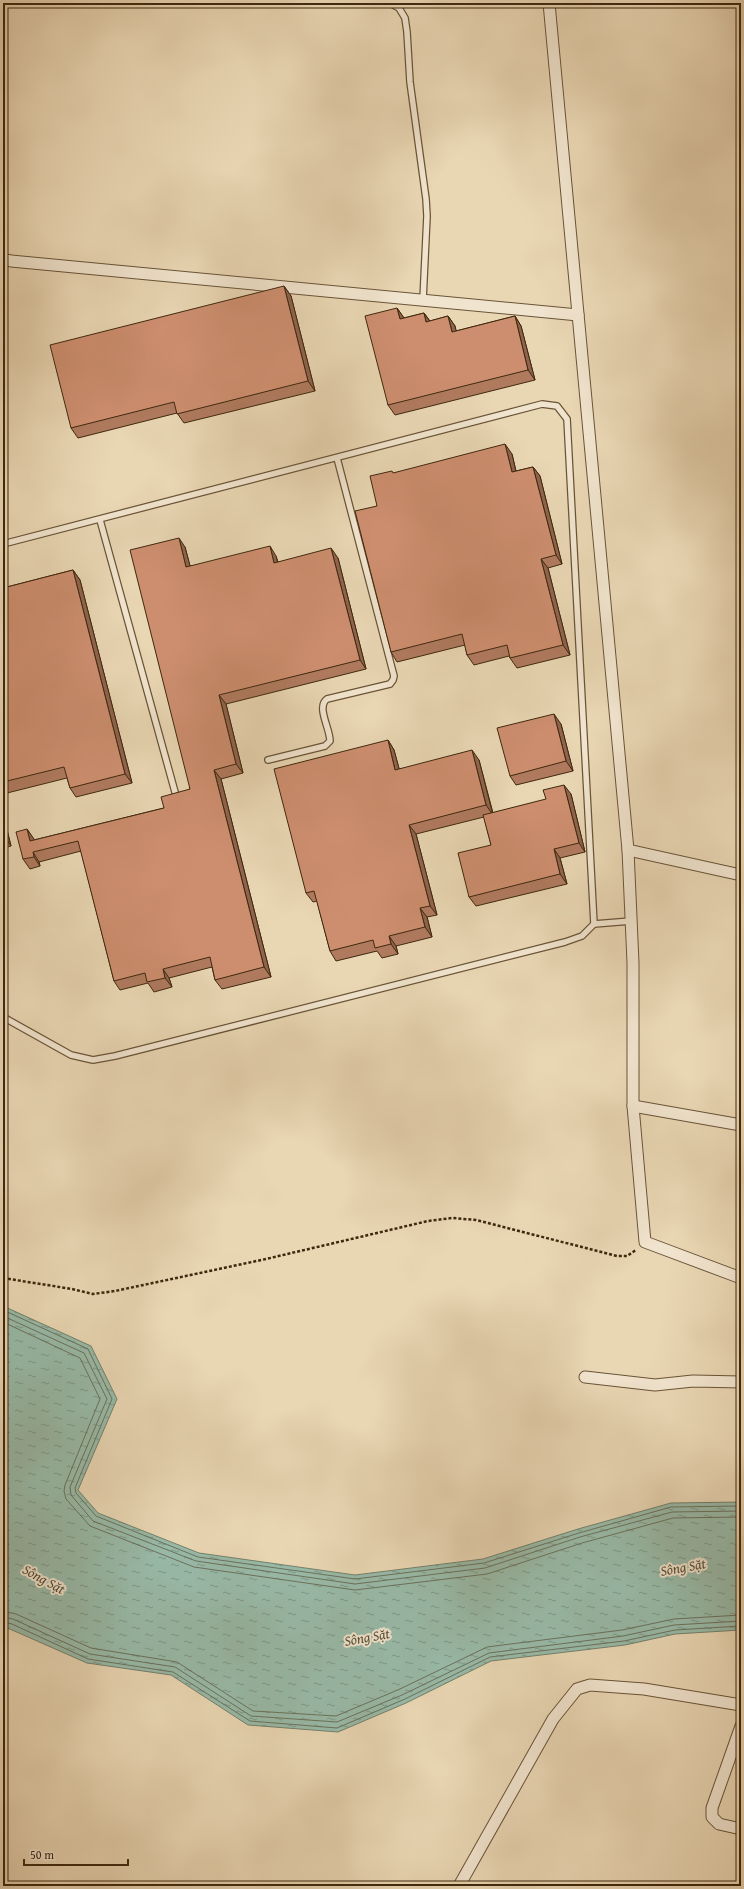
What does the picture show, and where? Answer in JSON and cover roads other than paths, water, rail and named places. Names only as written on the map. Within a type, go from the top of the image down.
[{"type":"street","points":[[549,3],[628,850],[633,963],[633,1106],[645,1242],[741,1278]]},
{"type":"street","points":[[3,259],[11,261],[578,315]]},
{"type":"street","points":[[628,850],[741,875]]},
{"type":"street","points":[[633,1106],[741,1125]]},
{"type":"street","points":[[585,1377],[655,1385],[693,1381],[741,1382]]},
{"type":"street","points":[[459,1886],[553,1719],[578,1689],[590,1685],[644,1689],[741,1705]]},
{"type":"street","points":[[741,1726],[712,1808],[712,1817],[719,1824],[741,1829]]},
{"type":"lane","points":[[390,3],[399,8],[405,18],[410,82],[426,200],[427,216],[423,300]]},
{"type":"lane","points":[[3,544],[542,404],[557,406],[567,418],[594,924]]},
{"type":"lane","points":[[268,760],[325,746],[330,741],[330,733],[322,708],[323,702],[327,699],[390,684],[394,676],[337,458]]},
{"type":"lane","points":[[100,520],[175,792]]},
{"type":"lane","points":[[3,1017],[71,1055],[93,1060],[115,1056],[565,942],[582,936],[594,924],[631,921]]},
{"type":"water","name":"Sông Sặt","points":[[3,1306],[91,1346],[117,1399],[78,1490],[98,1513],[199,1553],[355,1575],[483,1559],[578,1529],[671,1503],[741,1502],[741,1630],[675,1634],[625,1645],[491,1661],[406,1703],[338,1732],[248,1725],[171,1675],[87,1663],[3,1626]]}]
